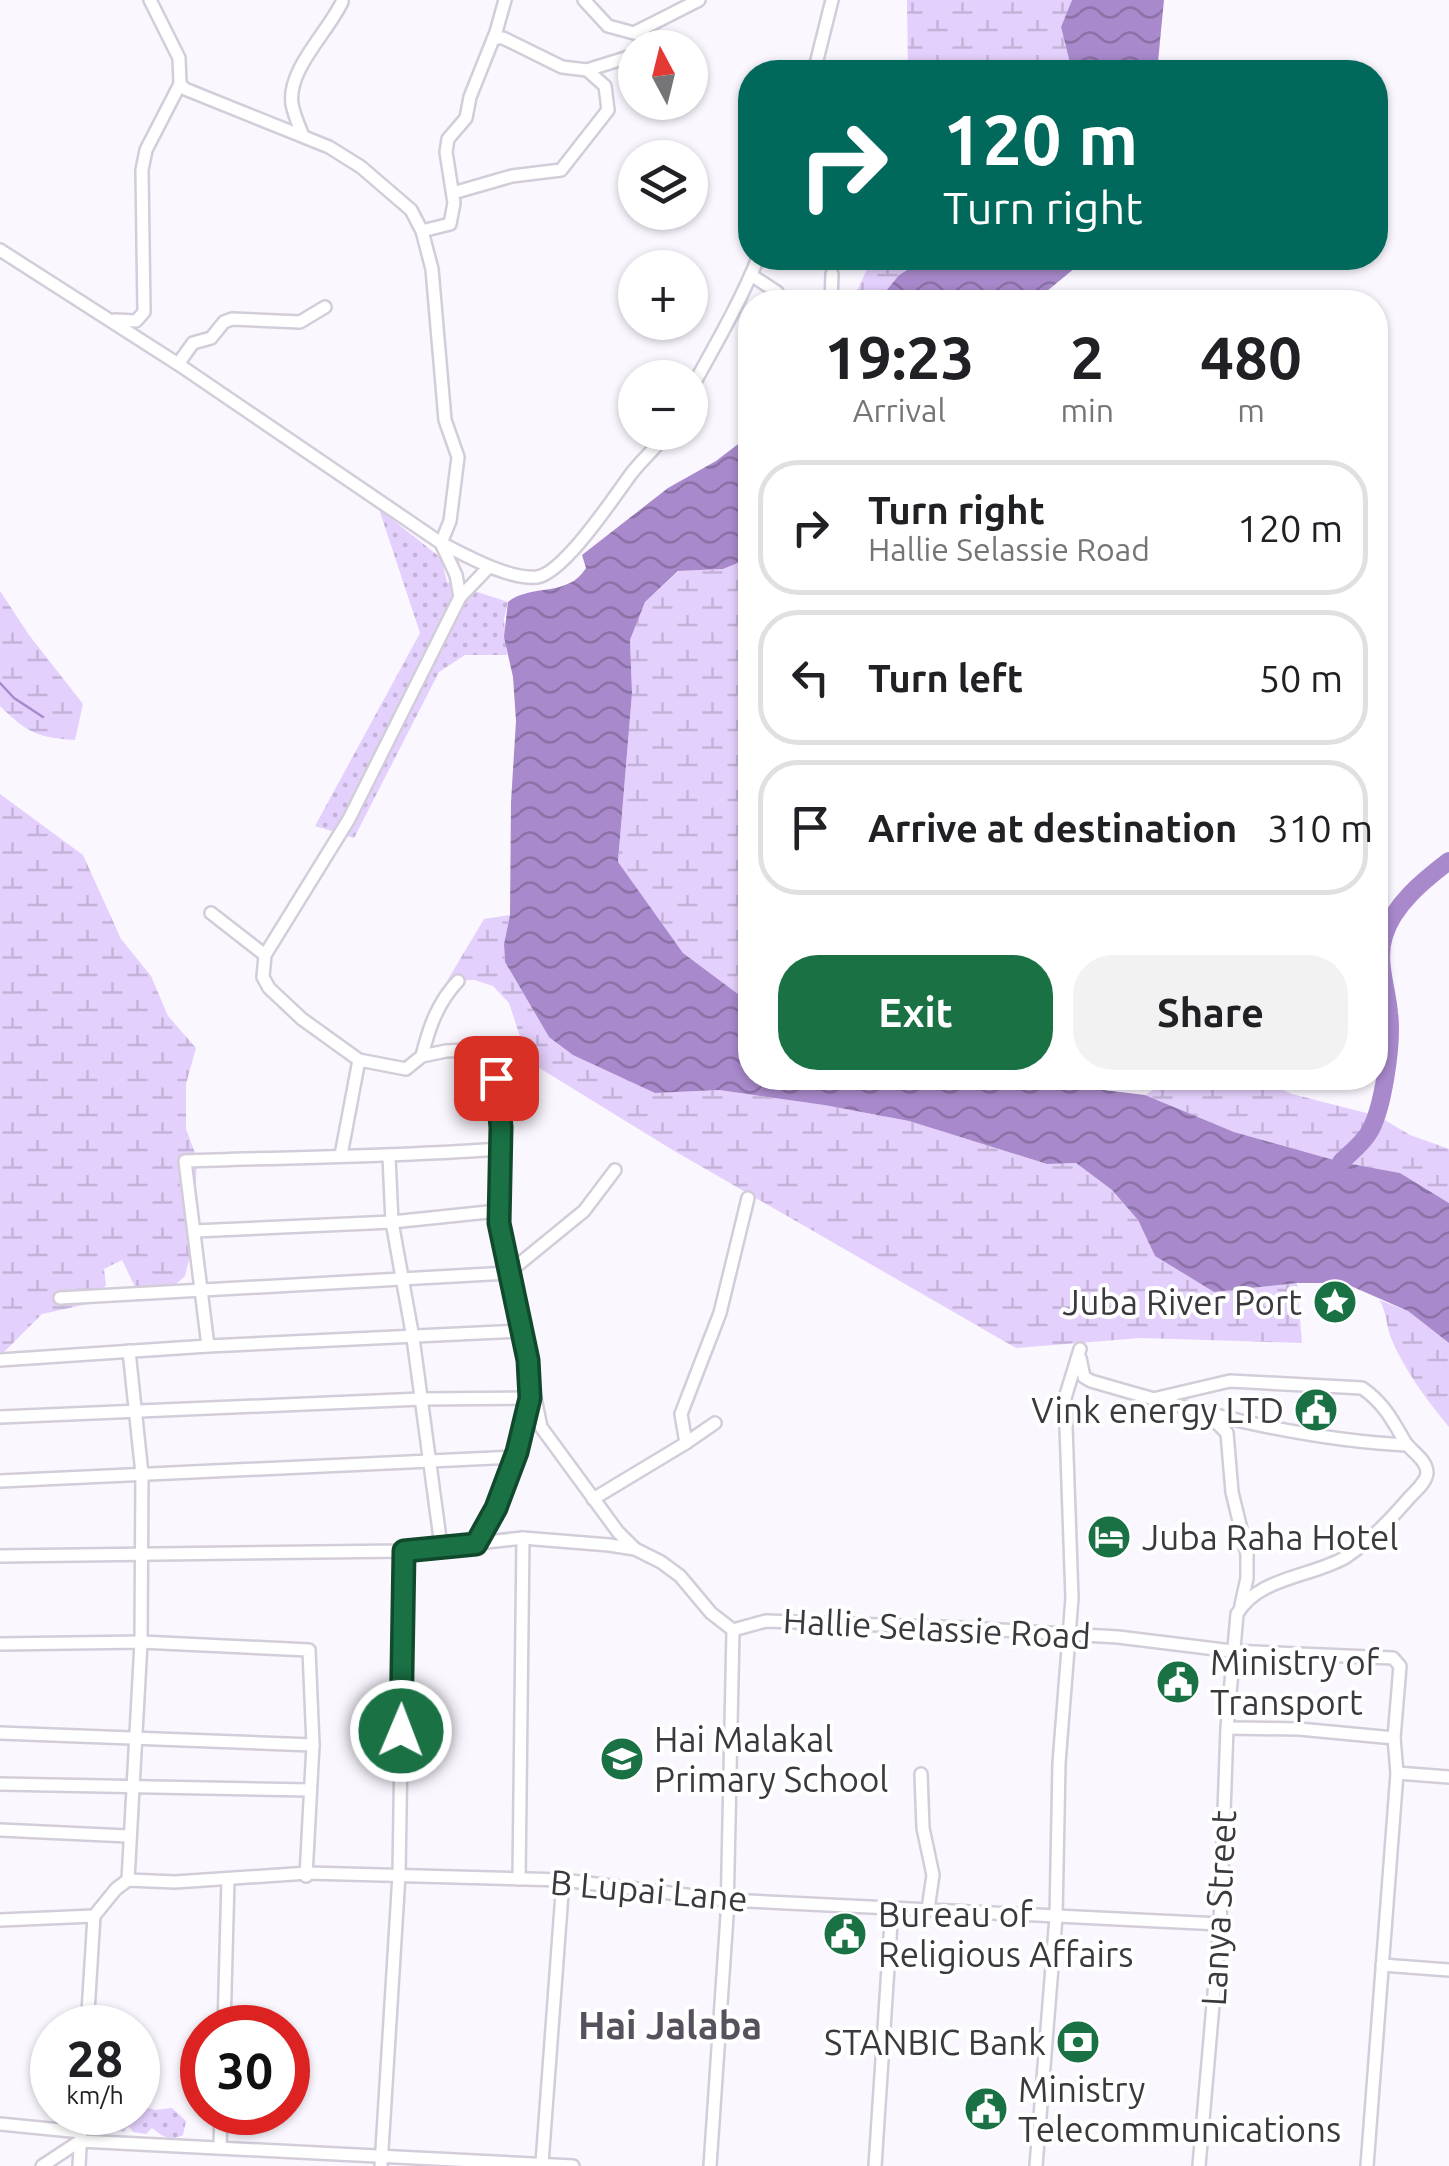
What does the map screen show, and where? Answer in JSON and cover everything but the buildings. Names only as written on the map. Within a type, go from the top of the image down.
[{"type":"street","points":[[110,320],[132,322],[144,312],[142,170],[146,150],[180,84],[178,58],[150,0]]},
{"type":"street","points":[[422,231],[450,224],[453,193],[446,152],[448,139],[466,118],[505,0]]},
{"type":"street","points":[[584,0],[608,26],[627,30]]},
{"type":"street","points":[[640,30],[700,0]]},
{"type":"street","points":[[817,60],[832,0]]},
{"type":"street","points":[[302,136],[291,100],[303,61],[334,20],[342,2]]},
{"type":"street","points":[[494,38],[503,38],[562,67],[587,70],[618,60]]},
{"type":"street","points":[[453,193],[512,176],[561,170],[608,110],[605,86],[587,70]]},
{"type":"street","points":[[180,84],[190,92],[246,111],[276,128],[328,147],[361,167],[410,210],[422,231],[432,269],[445,420],[458,457],[450,521],[441,543],[456,575],[460,597]]},
{"type":"street","points":[[0,250],[178,364],[441,543],[489,566],[528,577],[552,570],[652,450]]},
{"type":"street","points":[[743,290],[752,270]]},
{"type":"street","points":[[831,290],[832,274]]},
{"type":"street","points":[[750,275],[774,290]]},
{"type":"street","points":[[707,360],[738,302]]},
{"type":"street","points":[[178,364],[192,344],[211,338],[232,319],[300,322],[325,307]]},
{"type":"street","points":[[489,566],[460,597],[349,820],[265,955],[263,977],[268,988],[302,1019],[359,1060],[406,1068],[422,1056],[466,1050],[484,1055],[496,1078],[501,1127],[498,1211],[541,1427],[592,1499],[635,1548]]},
{"type":"street","points":[[211,913],[265,955]]},
{"type":"street","points":[[422,1056],[433,1019],[458,980]]},
{"type":"street","points":[[340,1155],[359,1060]]},
{"type":"street","points":[[208,1346],[185,1161],[389,1157],[499,1149]]},
{"type":"street","points":[[389,1157],[392,1222],[413,1338],[441,1546]]},
{"type":"street","points":[[60,1298],[508,1273],[584,1211],[616,1170]]},
{"type":"street","points":[[686,1443],[681,1414],[720,1312],[748,1198]]},
{"type":"street","points":[[195,1231],[392,1222],[498,1211]]},
{"type":"street","points":[[0,1360],[522,1331]]},
{"type":"street","points":[[1036,2166],[1056,1917],[1059,1763],[1072,1598],[1065,1398],[1080,1349],[1084,1377],[1153,1399],[1351,1443],[1407,1445]]},
{"type":"street","points":[[88,2005],[94,1916],[116,1888],[128,1880],[141,1642],[142,1474],[129,1351]]},
{"type":"street","points":[[476,1544],[496,1508],[514,1457],[530,1398],[528,1360]]},
{"type":"street","points":[[1153,1399],[1230,1381],[1362,1388],[1393,1418],[1407,1445],[1422,1461],[1427,1475],[1397,1511],[1346,1557],[1268,1588],[1240,1609]]},
{"type":"street","points":[[0,1417],[422,1398],[530,1398]]},
{"type":"street","name":"Lanya Street","points":[[1199,2166],[1220,1924],[1232,1651],[1248,1554],[1232,1492],[1227,1434],[1208,1414]]},
{"type":"street","points":[[592,1499],[715,1422]]},
{"type":"street","points":[[0,1480],[514,1457]]},
{"type":"street","points":[[519,1879],[523,1538]]},
{"type":"street","name":"Hallie Selassie Road","points":[[0,1556],[404,1551],[523,1538],[635,1548],[680,1576],[710,1613],[733,1630],[766,1620],[1068,1634],[1232,1651],[1394,1658],[1400,1666],[1394,1738],[1397,1773],[1367,2166]]},
{"type":"street","points":[[382,2161],[399,1876],[404,1551]]},
{"type":"street","points":[[710,2166],[727,1900],[733,1630]]},
{"type":"street","points":[[0,1644],[141,1642],[309,1650],[313,1745],[306,1876],[308,1873]]},
{"type":"street","points":[[1227,1728],[1394,1738]]},
{"type":"street","points":[[0,1733],[313,1745]]},
{"type":"street","points":[[1397,1773],[1449,1777]]},
{"type":"street","points":[[922,1774],[923,1828],[933,1875],[928,1909]]},
{"type":"street","points":[[0,1784],[309,1790]]},
{"type":"street","points":[[0,1830],[128,1836]]},
{"type":"street","name":"B Lupai Lane","points":[[128,1880],[175,1882],[308,1873],[563,1880],[727,1900],[1220,1924]]},
{"type":"street","points":[[225,2005],[228,1879]]},
{"type":"street","points":[[542,2163],[563,1880]]},
{"type":"street","points":[[874,2166],[892,1908]]},
{"type":"street","points":[[0,1920],[94,1916]]},
{"type":"street","points":[[1382,1966],[1449,1970]]},
{"type":"street","points":[[0,2124],[80,2136],[382,2161],[573,2166]]},
{"type":"street","points":[[220,2135],[220,2148]]},
{"type":"street","points":[[42,2166],[80,2136]]},
{"type":"street","points":[[79,2166],[80,2136]]},
{"type":"green space","points":[[907,0],[1072,0],[1061,27],[1069,60],[908,60]]},
{"type":"green space","points":[[867,270],[907,270],[887,290],[857,290]]},
{"type":"green space","points":[[379,509],[441,558],[447,582],[508,602],[504,619],[507,655],[465,655],[439,672],[354,838],[315,826],[420,633]]},
{"type":"green space","points":[[738,563],[738,994],[683,953],[618,863],[632,693],[630,640],[645,602],[679,571],[723,569]]},
{"type":"green space","points":[[0,591],[83,704],[75,740],[33,732],[0,706]]},
{"type":"green space","points":[[0,794],[83,855],[121,939],[151,976],[168,1016],[196,1048],[186,1084],[186,1129],[197,1158],[193,1243],[185,1276],[166,1293],[139,1295],[122,1260],[104,1269],[106,1285],[92,1303],[42,1314],[0,1356]]},
{"type":"green space","points":[[510,915],[505,962],[549,1037],[655,1093],[719,1090],[824,1105],[909,1121],[1047,1164],[1076,1163],[1112,1190],[1138,1220],[1155,1256],[1214,1292],[1297,1283],[1302,1343],[1141,1338],[1016,1348],[671,1149],[528,1061],[509,1003],[493,986],[475,980],[447,981],[484,919]]},
{"type":"green space","points":[[1153,1090],[1284,1090],[1378,1116],[1410,1135],[1449,1149],[1449,1203],[1400,1173],[1341,1162],[1234,1132],[1145,1095]]},
{"type":"green space","points":[[1379,1300],[1408,1311],[1449,1343],[1449,1427],[1402,1362]]},
{"type":"green space","points":[[172,2108],[180,2115],[183,2135],[163,2136],[160,2109]]},
{"type":"water","points":[[1072,0],[1164,0],[1158,60],[1069,60],[1061,27]]},
{"type":"water","points":[[907,270],[1072,270],[1048,290],[887,290]]},
{"type":"water","points":[[738,444],[738,563],[723,569],[678,571],[645,602],[630,640],[632,693],[618,862],[683,953],[738,994],[738,1090],[1103,1090],[1145,1095],[1234,1132],[1341,1162],[1400,1173],[1449,1203],[1449,1343],[1408,1311],[1344,1283],[1297,1283],[1214,1292],[1155,1256],[1138,1220],[1112,1190],[1076,1163],[1047,1164],[909,1121],[824,1105],[719,1090],[655,1093],[573,1055],[549,1037],[505,962],[516,721],[513,677],[504,637],[508,602],[527,593],[559,587],[578,577],[586,568],[582,555],[668,488]]},
{"type":"waterway","points":[[0,683],[14,698],[43,717]]},
{"type":"waterway","points":[[1388,925],[1420,885],[1449,861]]},
{"type":"waterway","points":[[1388,1004],[1388,1058]]},
{"type":"waterway","points":[[1341,1162],[1368,1134],[1383,1090]]},
{"type":"place","name":"Juba River Port","points":[[1335,1302]]},
{"type":"place","name":"Vink energy LTD","points":[[1316,1410]]},
{"type":"place","name":"Juba Raha Hotel","points":[[1109,1537]]},
{"type":"place","name":"Ministry of Transport","points":[[1178,1682]]},
{"type":"place","name":"Hai Malakal Primary School","points":[[622,1759]]},
{"type":"place","name":"Bureau of Religious Affairs","points":[[845,1934]]},
{"type":"place","name":"STANBIC Bank","points":[[1078,2042]]},
{"type":"place","name":"Ministry Telecommunications","points":[[986,2109]]},
{"type":"district","name":"Hai Jalaba","points":[[670,2025]]},
{"type":"route","points":[[401,1731],[404,1551],[476,1544],[496,1508],[517,1452],[530,1398],[528,1360],[499,1223],[501,1127],[496,1078]]}]
